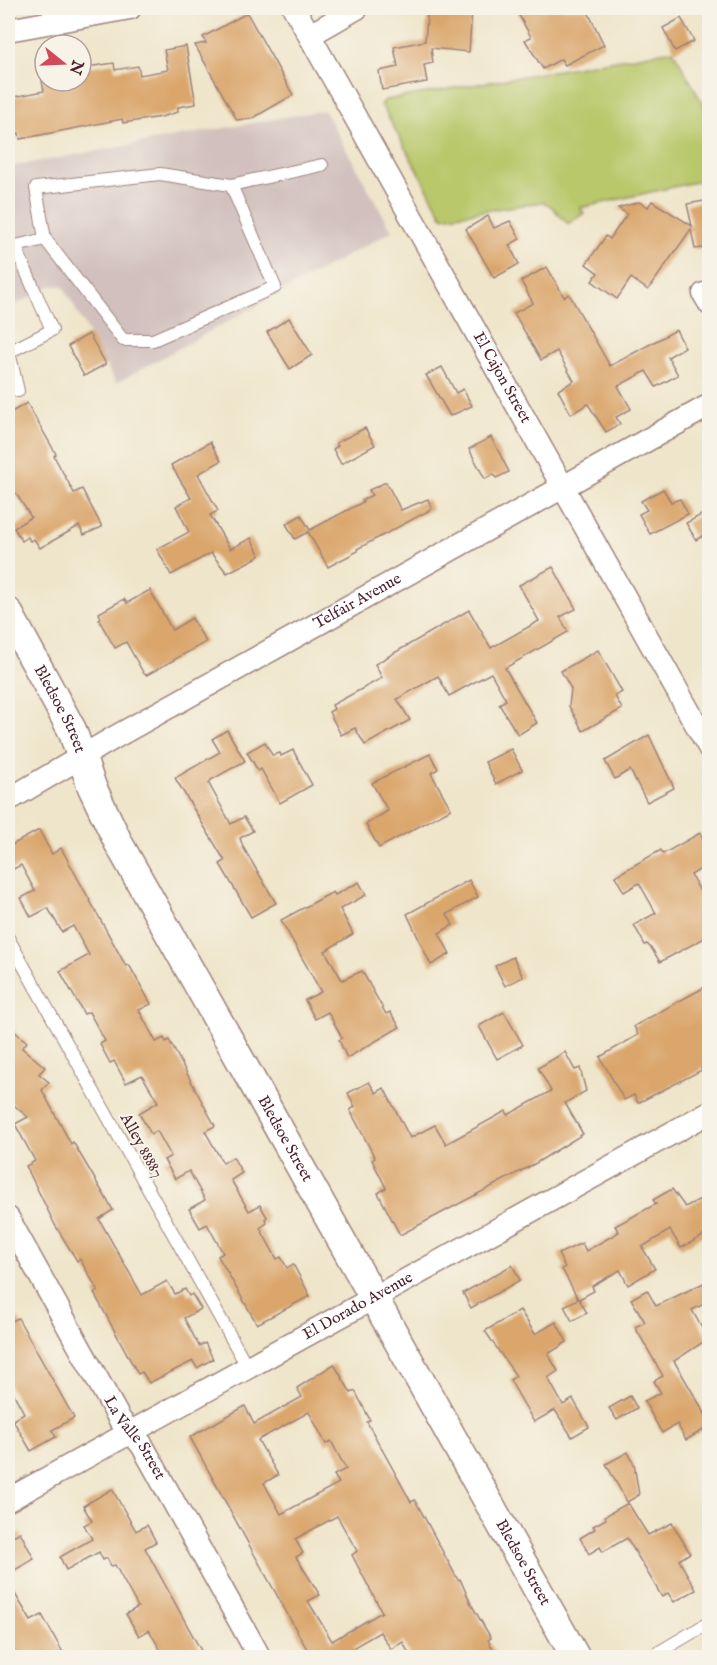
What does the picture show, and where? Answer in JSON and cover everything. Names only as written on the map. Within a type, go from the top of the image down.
[{"type":"street","points":[[8,30],[130,8]]},
{"type":"street","name":"El Cajon Street","points":[[294,8],[710,748]]},
{"type":"street","points":[[310,35],[357,8]]},
{"type":"street","name":"Telfair Avenue","points":[[8,800],[710,405]]},
{"type":"street","name":"Bledsoe Street","points":[[8,612],[72,730],[94,793],[119,844],[576,1658]]},
{"type":"street","name":"El Dorado Avenue","points":[[8,1500],[710,1112]]},
{"type":"street","name":"La Valle Street","points":[[8,1218],[120,1420],[142,1446],[260,1658]]},
{"type":"lane","points":[[231,184],[275,287],[153,340],[123,340],[45,239],[36,188],[160,174],[231,184],[322,165]]},
{"type":"lane","points":[[18,391],[9,352],[52,330],[11,247],[45,239]]},
{"type":"lane","name":"Alley 88887","points":[[8,938],[248,1368]]},
{"type":"lane","points":[[649,1658],[710,1622]]},
{"type":"shaded area","points":[[324,110],[392,231],[116,383],[63,286],[51,286],[8,309],[8,167]]},
{"type":"green space","points":[[673,50],[709,115],[709,179],[580,208],[584,213],[568,224],[551,206],[542,202],[443,217],[381,104],[386,100]]},
{"type":"building","points":[[428,8],[472,10],[469,52],[431,48],[433,63],[424,65],[427,82],[382,90],[379,71],[398,67],[394,47],[425,41]]},
{"type":"building","points":[[515,8],[586,8],[604,45],[565,65],[561,59],[543,69],[525,40],[531,37]]},
{"type":"building","points":[[247,13],[293,95],[253,118],[237,120],[195,45],[206,43],[203,37]]},
{"type":"building","points":[[681,18],[694,41],[675,51],[663,28]]},
{"type":"building","points":[[186,46],[196,104],[178,107],[178,112],[161,117],[123,123],[122,119],[20,139],[19,133],[8,135],[8,98],[34,93],[93,93],[93,66],[114,63],[115,70],[138,66],[140,75],[168,70],[164,50]]},
{"type":"building","points":[[710,200],[710,247],[695,249],[691,229],[648,290],[631,278],[617,299],[592,281],[598,273],[586,264],[606,236],[610,239],[627,214],[618,208],[639,202],[648,207],[652,201],[692,226],[687,204]]},
{"type":"building","points":[[488,216],[494,228],[510,221],[520,239],[509,245],[519,264],[494,278],[466,229]]},
{"type":"building","points":[[547,267],[564,297],[569,294],[610,366],[676,330],[685,347],[668,357],[678,375],[656,387],[646,371],[618,386],[631,409],[616,417],[620,424],[606,432],[588,404],[571,414],[558,390],[574,381],[557,351],[541,360],[514,313],[533,303],[521,281]]},
{"type":"building","points":[[289,318],[312,355],[290,369],[267,332]]},
{"type":"building","points":[[89,334],[106,364],[84,376],[68,346]]},
{"type":"building","points":[[442,367],[456,393],[463,389],[472,406],[450,416],[426,375]]},
{"type":"building","points":[[27,403],[56,454],[54,456],[74,493],[82,489],[102,527],[84,535],[79,526],[40,548],[34,539],[30,541],[28,537],[22,541],[14,528],[31,517],[8,481],[8,414]]},
{"type":"building","points":[[365,428],[375,445],[341,464],[333,449],[338,446],[336,443]]},
{"type":"building","points":[[491,437],[509,472],[496,478],[494,474],[485,479],[469,449]]},
{"type":"building","points":[[210,442],[221,461],[198,474],[218,511],[210,515],[230,549],[251,538],[260,556],[227,573],[211,553],[171,575],[157,549],[189,532],[176,506],[191,498],[171,465]]},
{"type":"building","points":[[386,482],[401,510],[428,499],[432,509],[328,567],[308,532],[295,539],[286,524],[301,515],[310,530],[363,502],[362,500],[372,495],[369,490]]},
{"type":"building","points":[[663,489],[671,502],[680,499],[688,514],[650,534],[639,514],[647,510],[641,501]]},
{"type":"building","points":[[703,514],[710,532],[696,540],[686,523]]},
{"type":"building","points":[[553,567],[576,609],[560,617],[568,632],[505,668],[537,723],[518,735],[499,704],[506,700],[491,673],[449,696],[438,676],[397,699],[410,720],[365,745],[355,728],[341,735],[329,712],[334,709],[332,705],[382,678],[375,664],[469,610],[491,648],[539,621],[519,585]]},
{"type":"building","points":[[150,590],[172,630],[192,618],[206,642],[147,675],[144,674],[126,642],[115,648],[99,620],[101,618],[99,613],[124,599],[127,603]]},
{"type":"building","points":[[598,650],[622,692],[615,696],[622,709],[583,731],[569,706],[571,689],[561,671]]},
{"type":"building","points":[[227,730],[245,761],[211,780],[209,784],[231,824],[244,817],[253,831],[240,838],[276,903],[251,917],[220,864],[225,861],[175,778],[220,752],[212,739]]},
{"type":"building","points":[[649,735],[674,788],[647,802],[630,770],[615,779],[605,761]]},
{"type":"building","points":[[265,742],[272,755],[280,753],[281,756],[293,750],[312,785],[280,803],[261,769],[258,771],[247,752]]},
{"type":"building","points":[[511,749],[522,770],[496,784],[485,762]]},
{"type":"building","points":[[430,754],[438,769],[431,773],[451,809],[379,848],[366,824],[388,811],[372,783]]},
{"type":"building","points":[[39,830],[52,854],[61,848],[126,966],[129,965],[151,1004],[139,1010],[156,1042],[164,1038],[166,1042],[169,1040],[215,1126],[205,1131],[223,1163],[233,1157],[242,1173],[231,1180],[249,1211],[260,1205],[267,1217],[265,1219],[267,1223],[260,1228],[277,1259],[281,1257],[287,1268],[293,1264],[310,1296],[257,1324],[218,1256],[223,1253],[207,1224],[200,1228],[189,1209],[205,1200],[189,1171],[175,1179],[164,1160],[171,1156],[157,1131],[151,1134],[139,1113],[158,1102],[142,1075],[126,1083],[114,1061],[110,1063],[100,1044],[105,1041],[89,1012],[84,1014],[60,971],[89,955],[73,926],[62,932],[48,908],[31,917],[21,898],[35,891],[21,865],[8,872],[8,847]]},
{"type":"building","points":[[700,833],[710,851],[710,863],[691,875],[710,909],[710,935],[660,962],[652,949],[647,944],[645,945],[634,925],[656,913],[639,883],[624,892],[615,876],[661,850],[663,854]]},
{"type":"building","points":[[469,880],[478,897],[447,914],[453,925],[439,933],[450,954],[431,965],[407,914]]},
{"type":"building","points":[[359,882],[366,895],[340,909],[353,934],[325,951],[342,980],[362,971],[386,1014],[390,1012],[400,1027],[347,1058],[339,1040],[342,1038],[328,1012],[315,1019],[305,1000],[321,992],[281,920],[333,892],[335,895]]},
{"type":"building","points":[[513,957],[523,977],[505,986],[495,966]]},
{"type":"building","points":[[705,987],[710,995],[710,1063],[701,1068],[702,1070],[638,1103],[634,1095],[624,1100],[600,1057],[638,1035],[634,1026]]},
{"type":"building","points":[[504,1012],[523,1045],[497,1059],[479,1026]]},
{"type":"building","points":[[8,1026],[27,1042],[22,1048],[45,1067],[39,1074],[49,1082],[42,1090],[71,1144],[73,1142],[113,1210],[99,1219],[142,1295],[167,1281],[175,1294],[185,1289],[189,1296],[192,1294],[201,1309],[184,1318],[199,1346],[205,1343],[213,1359],[197,1368],[193,1361],[149,1383],[142,1372],[138,1374],[94,1293],[98,1291],[80,1259],[77,1261],[55,1225],[26,1166],[35,1161],[15,1124],[28,1117],[8,1100]]},
{"type":"building","points":[[565,1052],[575,1070],[580,1068],[586,1091],[565,1103],[583,1134],[536,1163],[400,1235],[378,1193],[386,1188],[372,1160],[375,1158],[350,1110],[355,1107],[348,1093],[369,1082],[376,1093],[384,1088],[410,1138],[435,1125],[446,1144],[506,1111],[508,1115],[551,1091],[538,1068]]},
{"type":"building","points":[[672,1189],[685,1207],[710,1194],[710,1232],[681,1248],[670,1230],[642,1247],[655,1269],[628,1285],[620,1270],[592,1286],[594,1291],[579,1299],[587,1313],[572,1321],[564,1306],[578,1299],[562,1269],[565,1267],[558,1254],[582,1243],[586,1251],[619,1232],[615,1226],[656,1204],[653,1200]]},
{"type":"building","points":[[512,1265],[520,1280],[471,1308],[463,1293]]},
{"type":"building","points":[[710,1280],[710,1301],[692,1310],[708,1339],[674,1361],[710,1422],[710,1426],[686,1440],[677,1424],[662,1433],[644,1401],[661,1393],[654,1381],[663,1376],[635,1327],[645,1322],[631,1299],[647,1290],[656,1306]]},
{"type":"building","points":[[520,1310],[535,1334],[556,1322],[567,1342],[548,1354],[558,1371],[548,1378],[563,1405],[573,1399],[589,1427],[572,1437],[555,1410],[534,1422],[510,1380],[516,1376],[485,1331]]},
{"type":"building","points":[[18,1318],[74,1418],[52,1430],[56,1437],[31,1451],[13,1420],[24,1413],[8,1383],[8,1323]]},
{"type":"building","points":[[334,1364],[351,1393],[355,1391],[370,1420],[367,1422],[411,1502],[415,1500],[458,1580],[460,1579],[471,1604],[491,1638],[488,1640],[498,1658],[411,1658],[403,1642],[391,1649],[380,1632],[354,1647],[359,1658],[312,1658],[190,1437],[245,1406],[254,1424],[302,1397],[297,1388]],"holes":[[[309,1412],[326,1444],[331,1441],[346,1469],[334,1475],[339,1483],[281,1514],[264,1483],[278,1475],[258,1440]],[[337,1516],[357,1551],[352,1555],[382,1612],[332,1641],[308,1601],[320,1595],[296,1557],[303,1553],[295,1539]]]},
{"type":"building","points":[[630,1396],[637,1408],[617,1420],[609,1408]]},
{"type":"building","points":[[628,1452],[634,1464],[639,1495],[627,1502],[606,1464]]},
{"type":"building","points":[[112,1489],[136,1531],[147,1525],[156,1542],[145,1548],[205,1658],[165,1658],[149,1630],[139,1636],[126,1614],[138,1607],[115,1565],[111,1566],[107,1558],[103,1560],[99,1552],[66,1570],[60,1557],[92,1539],[84,1525],[92,1521],[83,1506]]},
{"type":"building","points":[[628,1503],[648,1535],[672,1523],[690,1553],[679,1560],[696,1590],[674,1602],[668,1593],[662,1597],[627,1538],[603,1552],[600,1547],[589,1554],[580,1538],[595,1529],[593,1526],[606,1519],[605,1516]]},
{"type":"building","points":[[20,1532],[34,1559],[8,1574],[8,1539]]},
{"type":"building","points":[[8,1582],[31,1621],[42,1615],[66,1658],[17,1658],[8,1640]]}]
